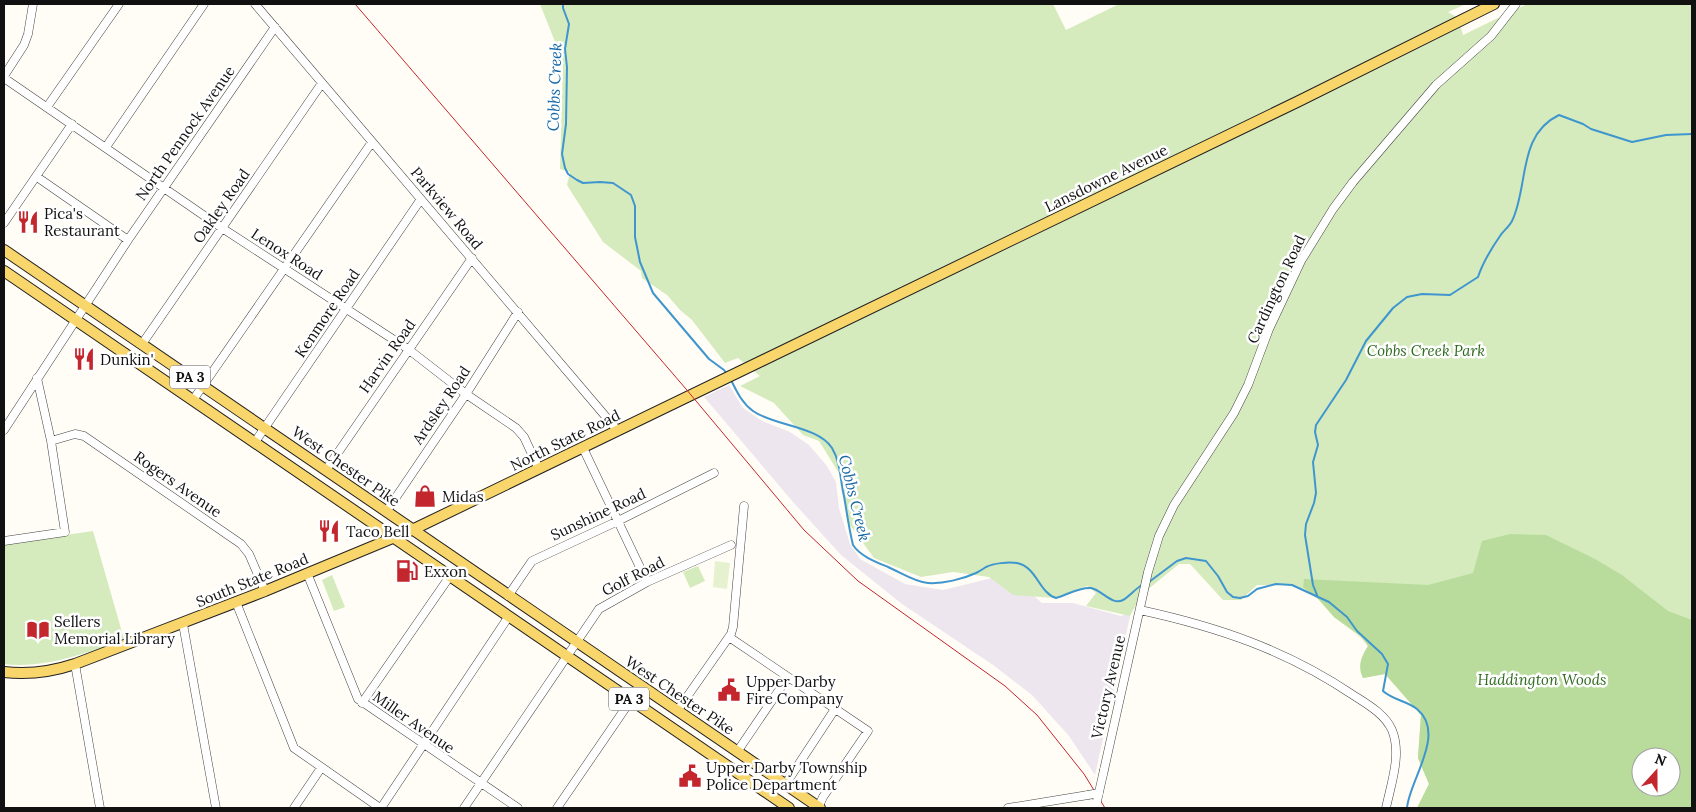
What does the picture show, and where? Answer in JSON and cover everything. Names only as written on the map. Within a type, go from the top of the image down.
[{"type":"main road","name":"Lansdowne Avenue","points":[[734,374],[1299,101],[1494,4]]},
{"type":"main road","name":"West Chester Pike","points":[[4,250],[819,808]]},
{"type":"main road","name":"West Chester Pike","points":[[4,271],[789,808]]},
{"type":"main road","name":"North State Road","points":[[394,537],[734,374]]},
{"type":"main road","name":"South State Road","points":[[4,672],[41,673],[75,664],[183,624],[394,537]]},
{"type":"main road","points":[[692,741],[701,727]]},
{"type":"street","points":[[4,77],[24,45],[28,34],[33,4]]},
{"type":"street","points":[[47,107],[119,4]]},
{"type":"street","points":[[106,147],[204,4]]},
{"type":"street","name":"Parkview Road","points":[[255,4],[618,430]]},
{"type":"street","name":"Cardington Road","points":[[1148,572],[1164,525],[1178,499],[1234,414],[1258,364],[1269,329],[1300,261],[1315,236],[1353,182],[1420,103],[1436,85],[1491,36],[1516,4]]},
{"type":"street","name":"North Pennock Avenue","points":[[4,430],[128,240],[275,27]]},
{"type":"street","name":"Lenox Road","points":[[4,77],[222,228],[408,349],[466,394],[516,428],[524,437],[539,468]]},
{"type":"street","name":"Oakley Road","points":[[142,344],[322,83]]},
{"type":"street","points":[[4,223],[72,124]]},
{"type":"street","points":[[193,400],[372,142]]},
{"type":"street","points":[[36,177],[128,240]]},
{"type":"street","name":"Kenmore Road","points":[[255,442],[421,199]]},
{"type":"street","name":"Harvin Road","points":[[326,470],[472,258]]},
{"type":"street","name":"Ardsley Road","points":[[386,512],[466,394],[518,312]]},
{"type":"street","points":[[4,541],[65,532],[51,441],[37,378]]},
{"type":"street","name":"Rogers Avenue","points":[[51,441],[75,434],[84,436],[243,546],[249,554],[265,591]]},
{"type":"street","points":[[583,448],[648,582]]},
{"type":"street","name":"Sunshine Road","points":[[508,596],[532,561],[714,473]]},
{"type":"street","points":[[677,711],[729,637],[733,627],[744,506]]},
{"type":"street","name":"Golf Road","points":[[464,808],[599,609],[648,582],[731,545]]},
{"type":"street","name":"Victory Avenue","points":[[1097,801],[1148,572]]},
{"type":"street","name":"Miller Avenue","points":[[307,573],[355,694],[362,703],[518,808]]},
{"type":"street","points":[[362,703],[450,576]]},
{"type":"street","points":[[236,602],[294,748],[380,808],[509,616]]},
{"type":"street","points":[[1140,610],[1193,623],[1270,648],[1330,680],[1372,707],[1388,723],[1395,743],[1394,768],[1386,808]]},
{"type":"street","points":[[183,624],[216,808]]},
{"type":"street","points":[[729,637],[868,731],[823,797],[819,808]]},
{"type":"street","points":[[75,664],[100,808]]},
{"type":"street","points":[[737,752],[788,677]]},
{"type":"street","points":[[557,808],[631,700]]},
{"type":"street","points":[[785,785],[835,709]]},
{"type":"street","points":[[294,808],[321,768]]},
{"type":"street","points":[[1008,808],[1088,795],[1097,801]]},
{"type":"shaded area","points":[[729,385],[743,408],[762,421],[790,432],[809,445],[827,466],[836,482],[839,508],[850,544],[860,559],[905,584],[943,590],[996,577],[1013,577],[1042,603],[1073,603],[1121,616],[1131,612],[1095,775],[1069,736],[1032,695],[993,665],[902,604],[841,555],[793,502],[704,397]]},
{"type":"green space","name":"Cobbs Creek Park","points":[[540,4],[1053,4],[1066,30],[1119,4],[1466,4],[1448,12],[1458,18],[1463,35],[1527,4],[1692,4],[1692,808],[1417,808],[1429,784],[1418,758],[1421,715],[1385,674],[1363,678],[1360,665],[1368,646],[1357,634],[1335,618],[1320,600],[1298,587],[1290,585],[1257,585],[1241,600],[1223,600],[1190,564],[1179,564],[1141,595],[1130,616],[1086,606],[1096,593],[1087,586],[1055,598],[1013,595],[989,577],[953,572],[921,577],[874,558],[847,521],[842,478],[819,441],[803,435],[774,403],[740,386],[760,376],[738,358],[725,363],[692,320],[667,295],[642,278],[641,271],[603,242],[567,185],[570,172],[560,169],[563,62]]},
{"type":"green space","points":[[93,531],[124,639],[66,659],[35,664],[4,664],[4,544]]},
{"type":"green space","name":"Haddington Woods","points":[[1510,534],[1546,535],[1595,559],[1622,575],[1668,611],[1692,620],[1692,808],[1417,808],[1429,784],[1418,758],[1421,715],[1385,674],[1363,678],[1360,665],[1368,646],[1362,637],[1334,617],[1319,600],[1303,587],[1304,579],[1428,585],[1473,573],[1482,541]]},
{"type":"green space","points":[[715,561],[730,563],[727,589],[713,587]]},
{"type":"green space","points":[[698,566],[705,581],[690,588],[683,572]]},
{"type":"green space","points":[[332,575],[345,607],[334,611],[322,580]]},
{"type":"waterway","name":"Cobbs Creek","points":[[563,4],[569,24],[565,49],[567,67],[566,124],[562,154],[565,168],[568,174],[583,183],[613,183],[631,195],[635,206],[635,237],[640,262],[653,293],[709,359],[727,374]]},
{"type":"waterway","points":[[1317,595],[1313,585],[1305,535],[1306,524],[1316,493],[1313,462],[1318,445],[1315,432],[1316,425],[1346,380],[1366,341],[1393,308],[1407,297],[1422,294],[1450,295],[1478,277],[1490,251],[1512,221],[1521,192],[1526,162],[1536,135],[1546,124],[1559,115],[1591,129],[1632,142],[1666,135],[1692,134]]},
{"type":"waterway","name":"Cobbs Creek","points":[[731,380],[743,401],[753,411],[772,420],[817,435],[832,448],[839,466],[853,545],[873,561],[918,581],[928,583],[946,582],[965,577],[993,565],[1017,563],[1029,569],[1046,591],[1056,598],[1078,590],[1091,588],[1115,601],[1119,601],[1126,598],[1142,585]]},
{"type":"waterway","name":"Cobbs Creek","points":[[1149,582],[1177,561],[1186,558],[1206,561],[1218,576],[1227,592],[1233,597],[1248,596],[1257,589],[1276,584],[1292,585],[1329,602],[1347,617],[1357,631],[1382,654],[1388,664],[1383,691],[1413,706],[1425,719],[1428,731],[1428,744],[1409,797],[1407,808]]},
{"type":"tram line","points":[[355,4],[686,389],[804,530],[858,581],[1005,686],[1037,715],[1084,774],[1105,808]]},
{"type":"place","name":"Pica's Restaurant","points":[[28,222]]},
{"type":"place","name":"Dunkin'","points":[[84,359]]},
{"type":"place","name":"Midas","points":[[425,496]]},
{"type":"place","name":"Taco Bell","points":[[329,531]]},
{"type":"place","name":"Exxon","points":[[407,571]]},
{"type":"place","name":"Sellers Memorial Library","points":[[38,630]]},
{"type":"place","name":"Upper Darby Fire Company","points":[[729,690]]},
{"type":"place","name":"Upper Darby Township Police Department","points":[[690,776]]}]
